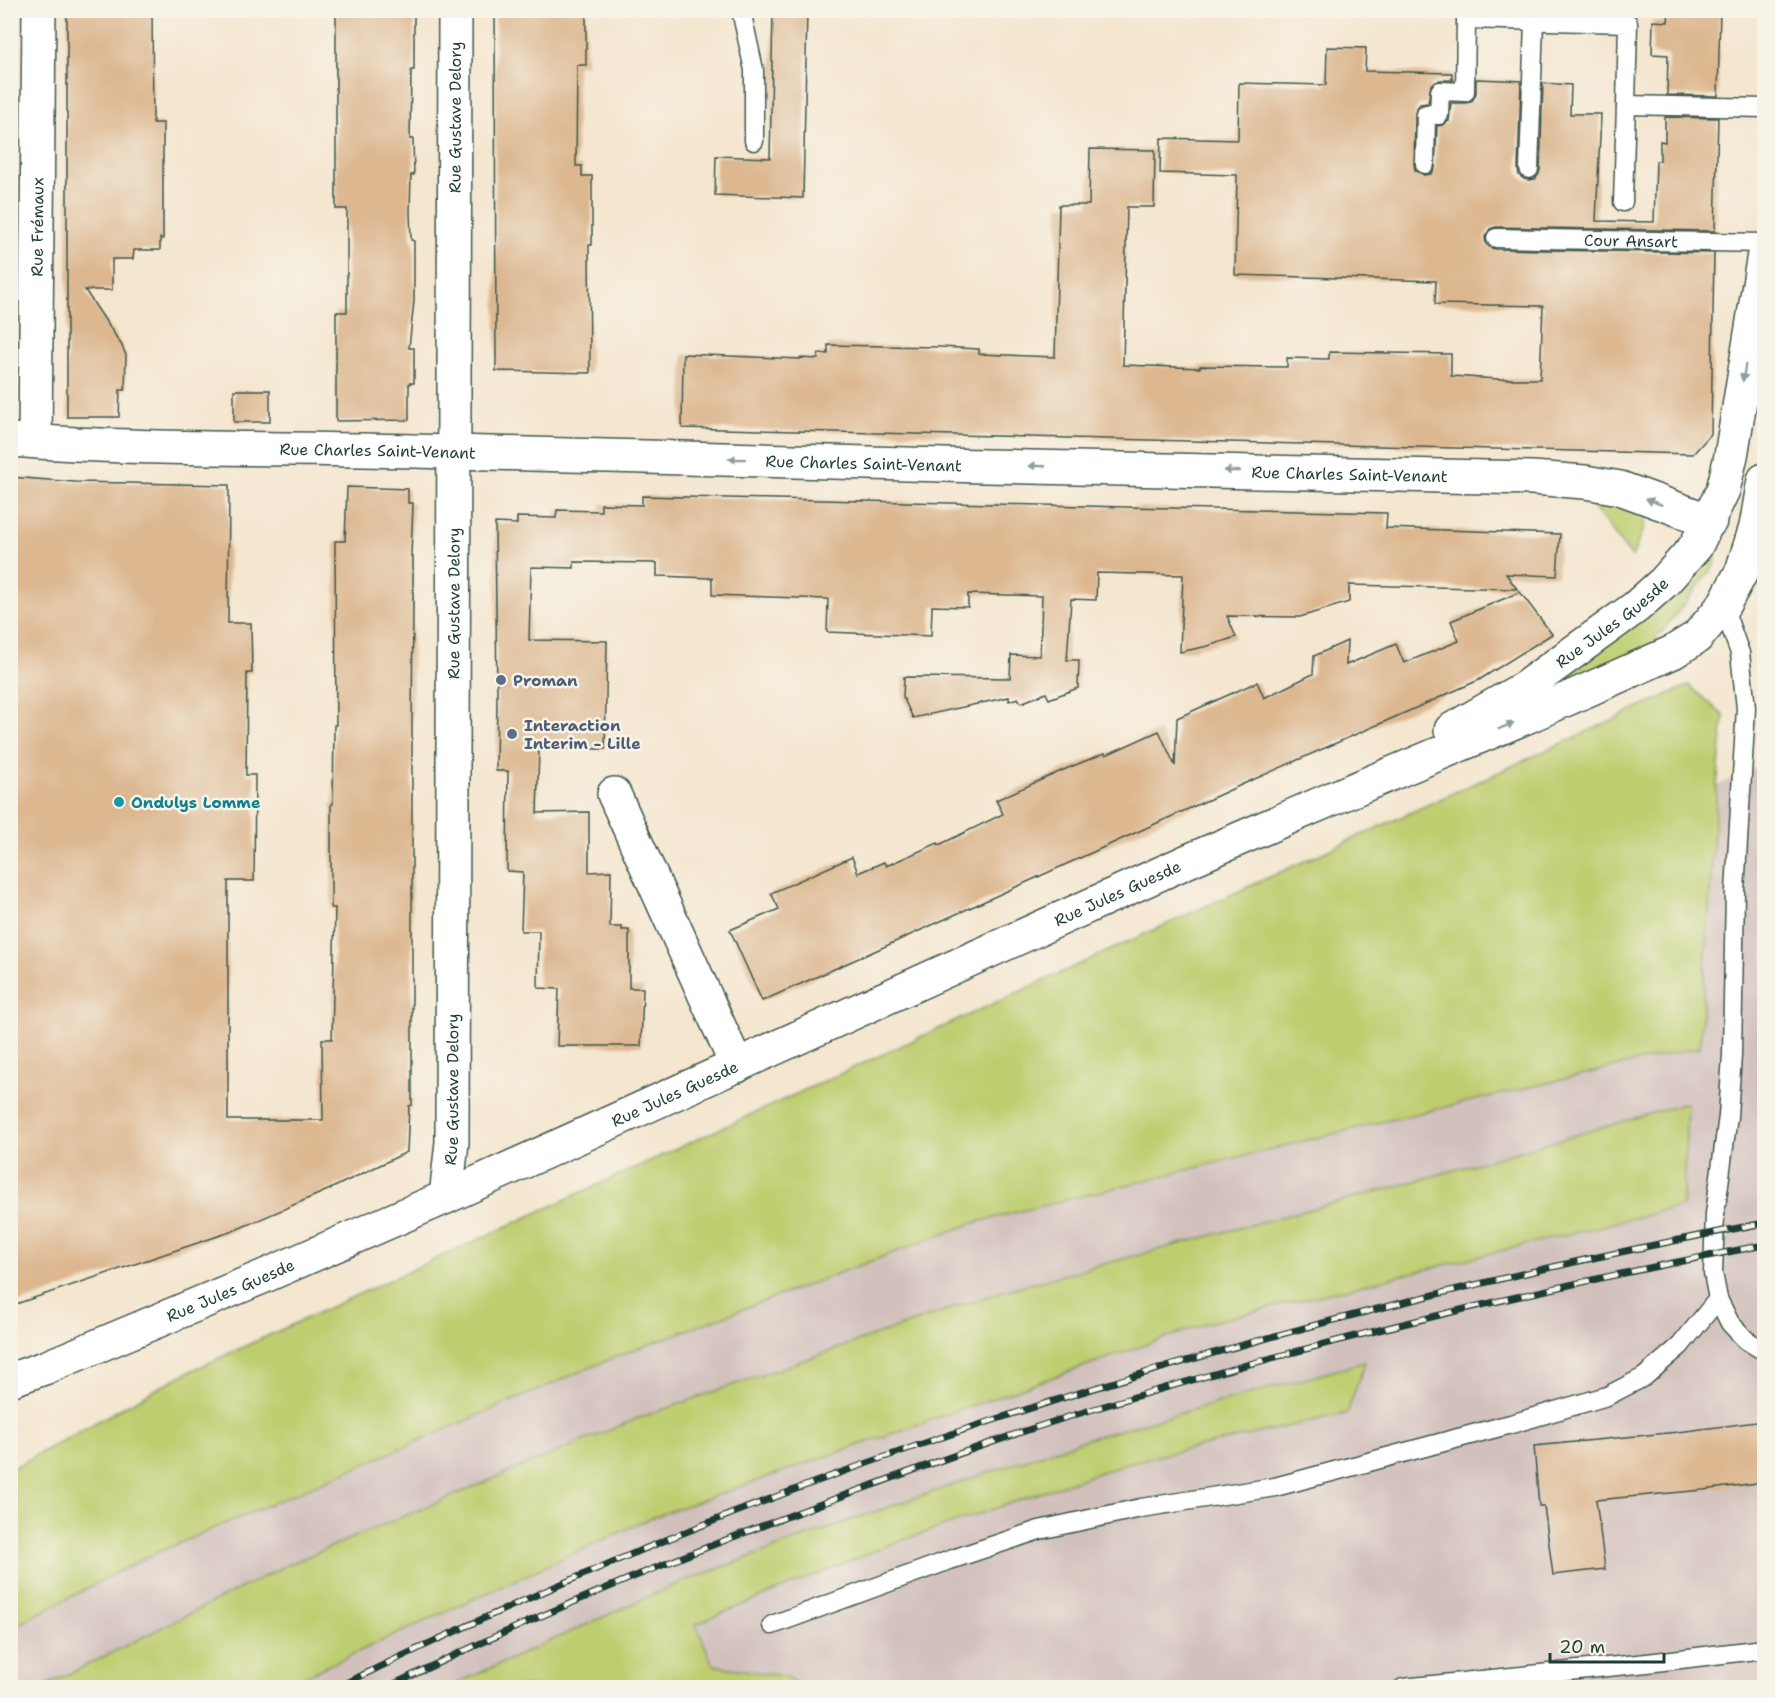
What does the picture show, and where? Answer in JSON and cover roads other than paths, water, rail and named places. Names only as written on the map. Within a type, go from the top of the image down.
[{"type":"street","name":"Rue Frémaux","points":[[23,441],[39,10]]},
{"type":"street","name":"Rue Gustave Delory","points":[[446,1197],[452,1142],[455,10]]},
{"type":"street","points":[[1710,521],[1723,490],[1731,456],[1764,254]]},
{"type":"street","name":"Rue Charles Saint-Venant","points":[[23,441],[183,448],[454,452],[1532,478],[1585,482],[1620,488],[1710,521]]},
{"type":"street","name":"Rue Jules Guesde","points":[[10,1380],[260,1278],[446,1197],[1166,871],[1673,652],[1697,637],[1723,606],[1742,571],[1756,526],[1764,480]]},
{"type":"street","name":"Rue Jules Guesde","points":[[1336,797],[1524,688],[1636,607],[1664,582],[1696,546],[1710,521],[1722,526],[1728,535],[1727,554],[1720,570],[1694,609],[1661,649],[1643,664]]},
{"type":"street","points":[[1720,570],[1723,606]]},
{"type":"street","points":[[614,794],[737,1066]]},
{"type":"lane","points":[[741,10],[754,70],[754,141]]},
{"type":"lane","points":[[1425,164],[1426,114],[1439,115],[1440,91],[1465,92],[1466,19],[1628,23],[1623,202]]},
{"type":"lane","points":[[1529,169],[1534,21]]},
{"type":"lane","points":[[1626,105],[1764,108]]},
{"type":"lane","name":"Cour Ansart","points":[[1496,238],[1764,243]]},
{"type":"lane","points":[[1723,606],[1740,653],[1746,708],[1735,891],[1732,1055],[1728,1116],[1715,1214],[1713,1273],[1718,1299],[1730,1323],[1746,1340],[1764,1351]]},
{"type":"lane","points":[[772,1625],[1038,1530],[1141,1508],[1275,1487],[1607,1396],[1644,1377],[1680,1346],[1718,1299]]},
{"type":"lane","points":[[1403,1688],[1764,1649]]},
{"type":"railway","points":[[336,1688],[478,1621],[695,1528],[842,1472],[1020,1411],[1230,1348],[1336,1320],[1549,1268],[1764,1223]]},
{"type":"railway","points":[[386,1688],[505,1632],[625,1580],[870,1486],[1068,1417],[1246,1365],[1439,1315],[1569,1285],[1764,1245]]},
{"type":"place","name":"Proman","points":[[501,680]]},
{"type":"place","name":"Interaction Interim - Lille","points":[[512,734]]},
{"type":"place","name":"Ondulys Lomme","points":[[119,802]]}]
